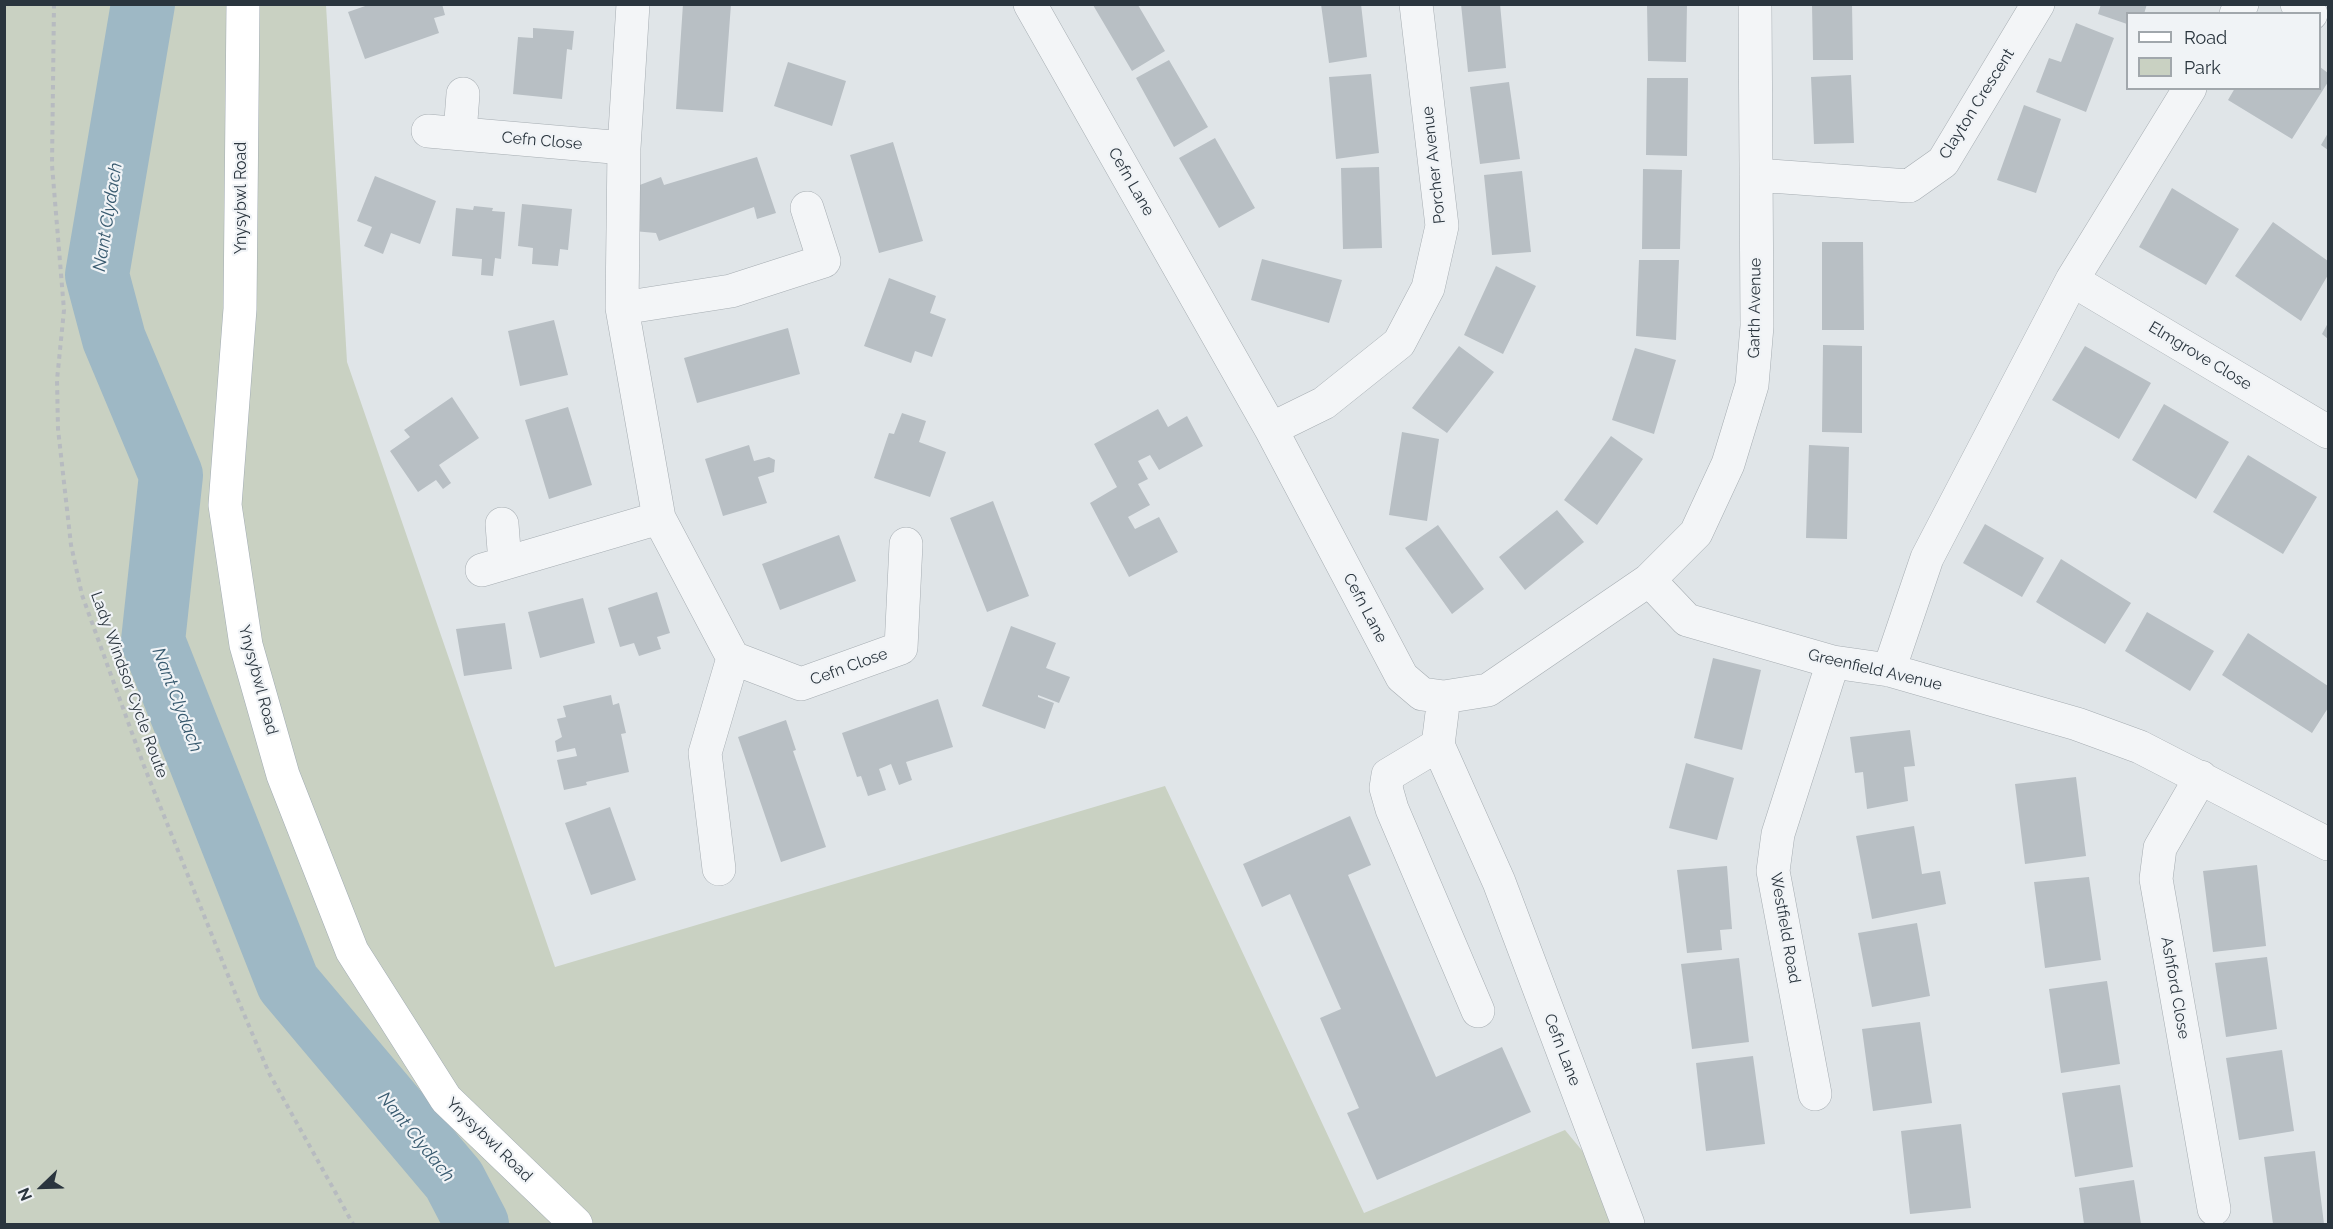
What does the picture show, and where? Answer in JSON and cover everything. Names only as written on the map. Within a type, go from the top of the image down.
[{"type":"main road","name":"Ynysybwl Road","points":[[243,4],[240,309],[225,505],[246,645],[284,775],[352,951],[446,1099],[576,1224]]},
{"type":"street","points":[[633,4],[624,148],[622,308],[659,518],[733,658],[705,753],[719,869]]},
{"type":"street","name":"Cefn Lane","points":[[1030,4],[1271,429],[1402,677],[1422,694],[1444,697]]},
{"type":"street","name":"Porcher Avenue","points":[[1271,429],[1324,403],[1399,343],[1428,288],[1442,226],[1416,4]]},
{"type":"street","name":"Garth Avenue","points":[[1649,580],[1696,533],[1728,464],[1752,385],[1757,326],[1755,4]]},
{"type":"street","name":"Clayton Crescent","points":[[1756,175],[1909,186],[1943,162],[2038,4]]},
{"type":"street","points":[[1889,670],[1927,558],[2072,280],[2189,90]]},
{"type":"street","name":"Cefn Close","points":[[463,94],[444,132],[624,148]]},
{"type":"street","points":[[622,308],[731,291],[824,261],[807,208]]},
{"type":"street","name":"Elmgrove Close","points":[[2072,280],[2328,432]]},
{"type":"street","points":[[502,524],[494,566],[659,518]]},
{"type":"street","name":"Cefn Close","points":[[733,658],[801,684],[901,648],[906,544]]},
{"type":"street","points":[[1478,1011],[1392,809],[1386,788],[1388,775],[1438,746],[1444,697],[1488,690],[1649,580]]},
{"type":"street","name":"Greenfield Avenue","points":[[1649,580],[1688,620],[1833,662],[1889,670],[2077,724],[2140,747],[2328,844]]},
{"type":"street","name":"Westfield Road","points":[[1815,1094],[1773,871],[1778,834],[1833,662]]},
{"type":"street","name":"Cefn Lane","points":[[1438,746],[1499,882],[1628,1224]]},
{"type":"street","name":"Ashford Close","points":[[2201,777],[2160,848],[2156,879],[2214,1209]]},
{"type":"path","name":"Lady Windsor Cycle Route","points":[[54,4],[52,165],[64,310],[57,381],[58,429],[71,545],[82,595],[144,766],[269,1073],[353,1224]]},
{"type":"green space","points":[[5,4],[326,5],[347,362],[555,967],[1165,786],[1364,1213],[1565,1130],[1643,1224],[5,1224]]},
{"type":"building","points":[[371,4],[442,4],[445,15],[434,18],[439,33],[365,59],[348,12]]},
{"type":"building","points":[[683,4],[731,4],[723,112],[676,109]]},
{"type":"building","points":[[1321,4],[1361,4],[1367,57],[1329,63]]},
{"type":"building","points":[[1461,4],[1500,4],[1506,68],[1468,72]]},
{"type":"building","points":[[1647,4],[1687,4],[1686,62],[1648,61]]},
{"type":"building","points":[[1812,4],[1852,4],[1853,60],[1813,60]]},
{"type":"building","points":[[2101,4],[2147,4],[2145,12],[2126,12],[2126,24],[2098,14]]},
{"type":"building","points":[[1093,5],[1138,5],[1165,51],[1132,71]]},
{"type":"building","points":[[2076,23],[2114,38],[2086,112],[2036,92],[2049,58],[2061,62]]},
{"type":"building","points":[[533,28],[574,31],[572,50],[567,49],[562,99],[513,94],[518,37],[533,38]]},
{"type":"building","points":[[1169,60],[1208,127],[1174,147],[1136,78]]},
{"type":"building","points":[[788,62],[846,81],[832,126],[774,106]]},
{"type":"building","points":[[2321,68],[2328,73],[2328,82],[2292,139],[2228,100],[2234,90],[2321,90]]},
{"type":"building","points":[[1371,74],[1379,153],[1336,159],[1329,77]]},
{"type":"building","points":[[1851,75],[1854,143],[1814,144],[1811,77]]},
{"type":"building","points":[[1647,78],[1688,78],[1687,156],[1646,155]]},
{"type":"building","points":[[1509,82],[1520,159],[1480,164],[1470,87]]},
{"type":"building","points":[[2024,105],[2061,119],[2036,193],[1997,180]]},
{"type":"building","points":[[2328,133],[2328,150],[2321,145]]},
{"type":"building","points":[[1215,138],[1255,208],[1219,228],[1179,158]]},
{"type":"building","points":[[893,142],[923,241],[879,253],[850,155]]},
{"type":"building","points":[[757,157],[776,213],[757,219],[754,207],[659,241],[656,233],[633,231],[637,186],[661,177],[664,185]]},
{"type":"building","points":[[1379,167],[1382,248],[1343,249],[1341,168]]},
{"type":"building","points":[[1643,169],[1682,170],[1680,249],[1642,249]]},
{"type":"building","points":[[1522,171],[1531,252],[1492,255],[1484,175]]},
{"type":"building","points":[[375,176],[436,201],[420,244],[391,233],[383,254],[364,246],[372,227],[357,221]]},
{"type":"building","points":[[2172,188],[2239,229],[2206,285],[2139,247]]},
{"type":"building","points":[[522,204],[572,209],[568,250],[560,249],[558,266],[532,264],[533,248],[518,246]]},
{"type":"building","points":[[474,206],[505,212],[501,259],[495,258],[493,276],[481,275],[482,259],[452,256],[456,208],[473,210]]},
{"type":"building","points":[[2273,222],[2328,261],[2328,275],[2301,321],[2235,276]]},
{"type":"building","points":[[1822,242],[1863,242],[1864,330],[1822,330]]},
{"type":"building","points":[[1262,259],[1342,280],[1329,323],[1251,300]]},
{"type":"building","points":[[1639,260],[1679,260],[1676,340],[1636,336]]},
{"type":"building","points":[[1496,266],[1536,286],[1503,354],[1464,335]]},
{"type":"building","points":[[889,278],[936,296],[930,313],[946,319],[932,357],[915,351],[911,363],[864,346]]},
{"type":"building","points":[[554,320],[568,375],[520,386],[508,331]]},
{"type":"building","points":[[2328,323],[2328,339],[2322,334]]},
{"type":"building","points":[[788,328],[800,374],[697,403],[684,358]]},
{"type":"building","points":[[1823,345],[1862,346],[1862,433],[1822,432]]},
{"type":"building","points":[[1459,346],[1494,372],[1447,433],[1412,408]]},
{"type":"building","points":[[2085,346],[2151,383],[2119,439],[2052,400]]},
{"type":"building","points":[[1635,348],[1676,360],[1654,434],[1612,420]]},
{"type":"building","points":[[452,397],[479,438],[439,465],[451,483],[443,489],[436,480],[418,492],[390,451],[410,437],[404,430]]},
{"type":"building","points":[[2164,404],[2229,442],[2196,499],[2132,460]]},
{"type":"building","points":[[568,407],[592,485],[549,499],[525,420]]},
{"type":"building","points":[[1158,409],[1168,427],[1187,416],[1203,446],[1159,470],[1150,455],[1138,461],[1148,479],[1138,484],[1150,505],[1128,517],[1135,529],[1159,517],[1178,552],[1129,577],[1090,503],[1117,487],[1094,444]]},
{"type":"building","points":[[902,413],[926,421],[919,442],[946,452],[930,497],[874,478],[889,433],[894,434]]},
{"type":"building","points":[[1402,432],[1439,439],[1427,521],[1389,515]]},
{"type":"building","points":[[1611,436],[1643,459],[1597,525],[1564,500]]},
{"type":"building","points":[[749,445],[754,461],[769,457],[775,460],[774,472],[758,477],[767,503],[723,516],[705,459]]},
{"type":"building","points":[[1809,445],[1849,447],[1847,539],[1806,538]]},
{"type":"building","points":[[2248,455],[2317,497],[2283,554],[2213,512]]},
{"type":"building","points":[[993,501],[1029,596],[987,612],[950,518]]},
{"type":"building","points":[[1557,510],[1584,542],[1525,590],[1499,557]]},
{"type":"building","points":[[1985,524],[2044,558],[2022,597],[1963,563]]},
{"type":"building","points":[[1438,525],[1484,589],[1452,614],[1405,548]]},
{"type":"building","points":[[839,535],[856,581],[780,610],[762,564]]},
{"type":"building","points":[[2061,559],[2131,603],[2105,644],[2036,602]]},
{"type":"building","points":[[657,592],[670,633],[657,637],[661,649],[639,656],[634,643],[620,647],[608,608]]},
{"type":"building","points":[[583,598],[595,643],[540,658],[528,612]]},
{"type":"building","points":[[2147,612],[2214,651],[2190,691],[2125,651]]},
{"type":"building","points":[[505,623],[512,669],[464,676],[456,629]]},
{"type":"building","points":[[1011,626],[1056,643],[1046,668],[1070,677],[1059,703],[1038,695],[1054,703],[1045,729],[982,706]]},
{"type":"building","points":[[2248,633],[2328,686],[2328,708],[2312,733],[2222,675]]},
{"type":"building","points":[[1713,658],[1761,670],[1742,750],[1694,738]]},
{"type":"building","points":[[611,695],[613,705],[619,703],[626,733],[621,734],[629,772],[586,782],[587,785],[564,790],[557,760],[577,756],[575,748],[557,752],[555,741],[562,737],[557,719],[566,717],[563,706]]},
{"type":"building","points":[[938,699],[953,747],[906,762],[912,780],[899,785],[891,764],[879,769],[886,790],[868,796],[861,776],[857,777],[842,733]]},
{"type":"building","points":[[786,720],[796,750],[793,751],[826,847],[781,862],[738,737]]},
{"type":"building","points":[[1910,730],[1915,766],[1904,767],[1908,801],[1867,809],[1863,772],[1855,773],[1850,737]]},
{"type":"building","points":[[1686,763],[1734,778],[1717,840],[1669,828]]},
{"type":"building","points":[[2076,777],[2086,856],[2025,864],[2015,784]]},
{"type":"building","points":[[610,807],[636,880],[591,895],[565,823]]},
{"type":"building","points":[[1350,816],[1371,865],[1348,875],[1436,1077],[1502,1047],[1531,1112],[1377,1180],[1347,1113],[1359,1108],[1320,1018],[1341,1009],[1290,894],[1262,907],[1243,864]]},
{"type":"building","points":[[1914,826],[1922,874],[1940,871],[1946,904],[1872,919],[1856,836]]},
{"type":"building","points":[[2257,865],[2266,946],[2213,952],[2203,871]]},
{"type":"building","points":[[1727,866],[1732,929],[1720,930],[1722,950],[1687,953],[1677,870]]},
{"type":"building","points":[[2089,877],[2101,960],[2045,968],[2034,882]]},
{"type":"building","points":[[1917,923],[1930,996],[1872,1007],[1858,933]]},
{"type":"building","points":[[2267,957],[2277,1029],[2226,1037],[2215,963]]},
{"type":"building","points":[[1739,958],[1749,1042],[1692,1049],[1681,964]]},
{"type":"building","points":[[2107,981],[2120,1064],[2061,1073],[2049,989]]},
{"type":"building","points":[[1920,1022],[1932,1103],[1873,1111],[1862,1029]]},
{"type":"building","points":[[2282,1050],[2294,1131],[2239,1140],[2226,1058]]},
{"type":"building","points":[[1753,1056],[1765,1144],[1706,1151],[1696,1063]]},
{"type":"building","points":[[2120,1085],[2133,1167],[2075,1177],[2062,1093]]},
{"type":"building","points":[[1961,1124],[1971,1208],[1910,1214],[1901,1131]]},
{"type":"building","points":[[2315,1151],[2324,1224],[2273,1224],[2264,1157]]},
{"type":"building","points":[[2134,1180],[2141,1224],[2084,1224],[2079,1188]]},
{"type":"waterway","name":"Nant Clydach","points":[[143,4],[97,275],[114,339],[171,475],[153,641],[288,983],[454,1180],[477,1224]]}]
